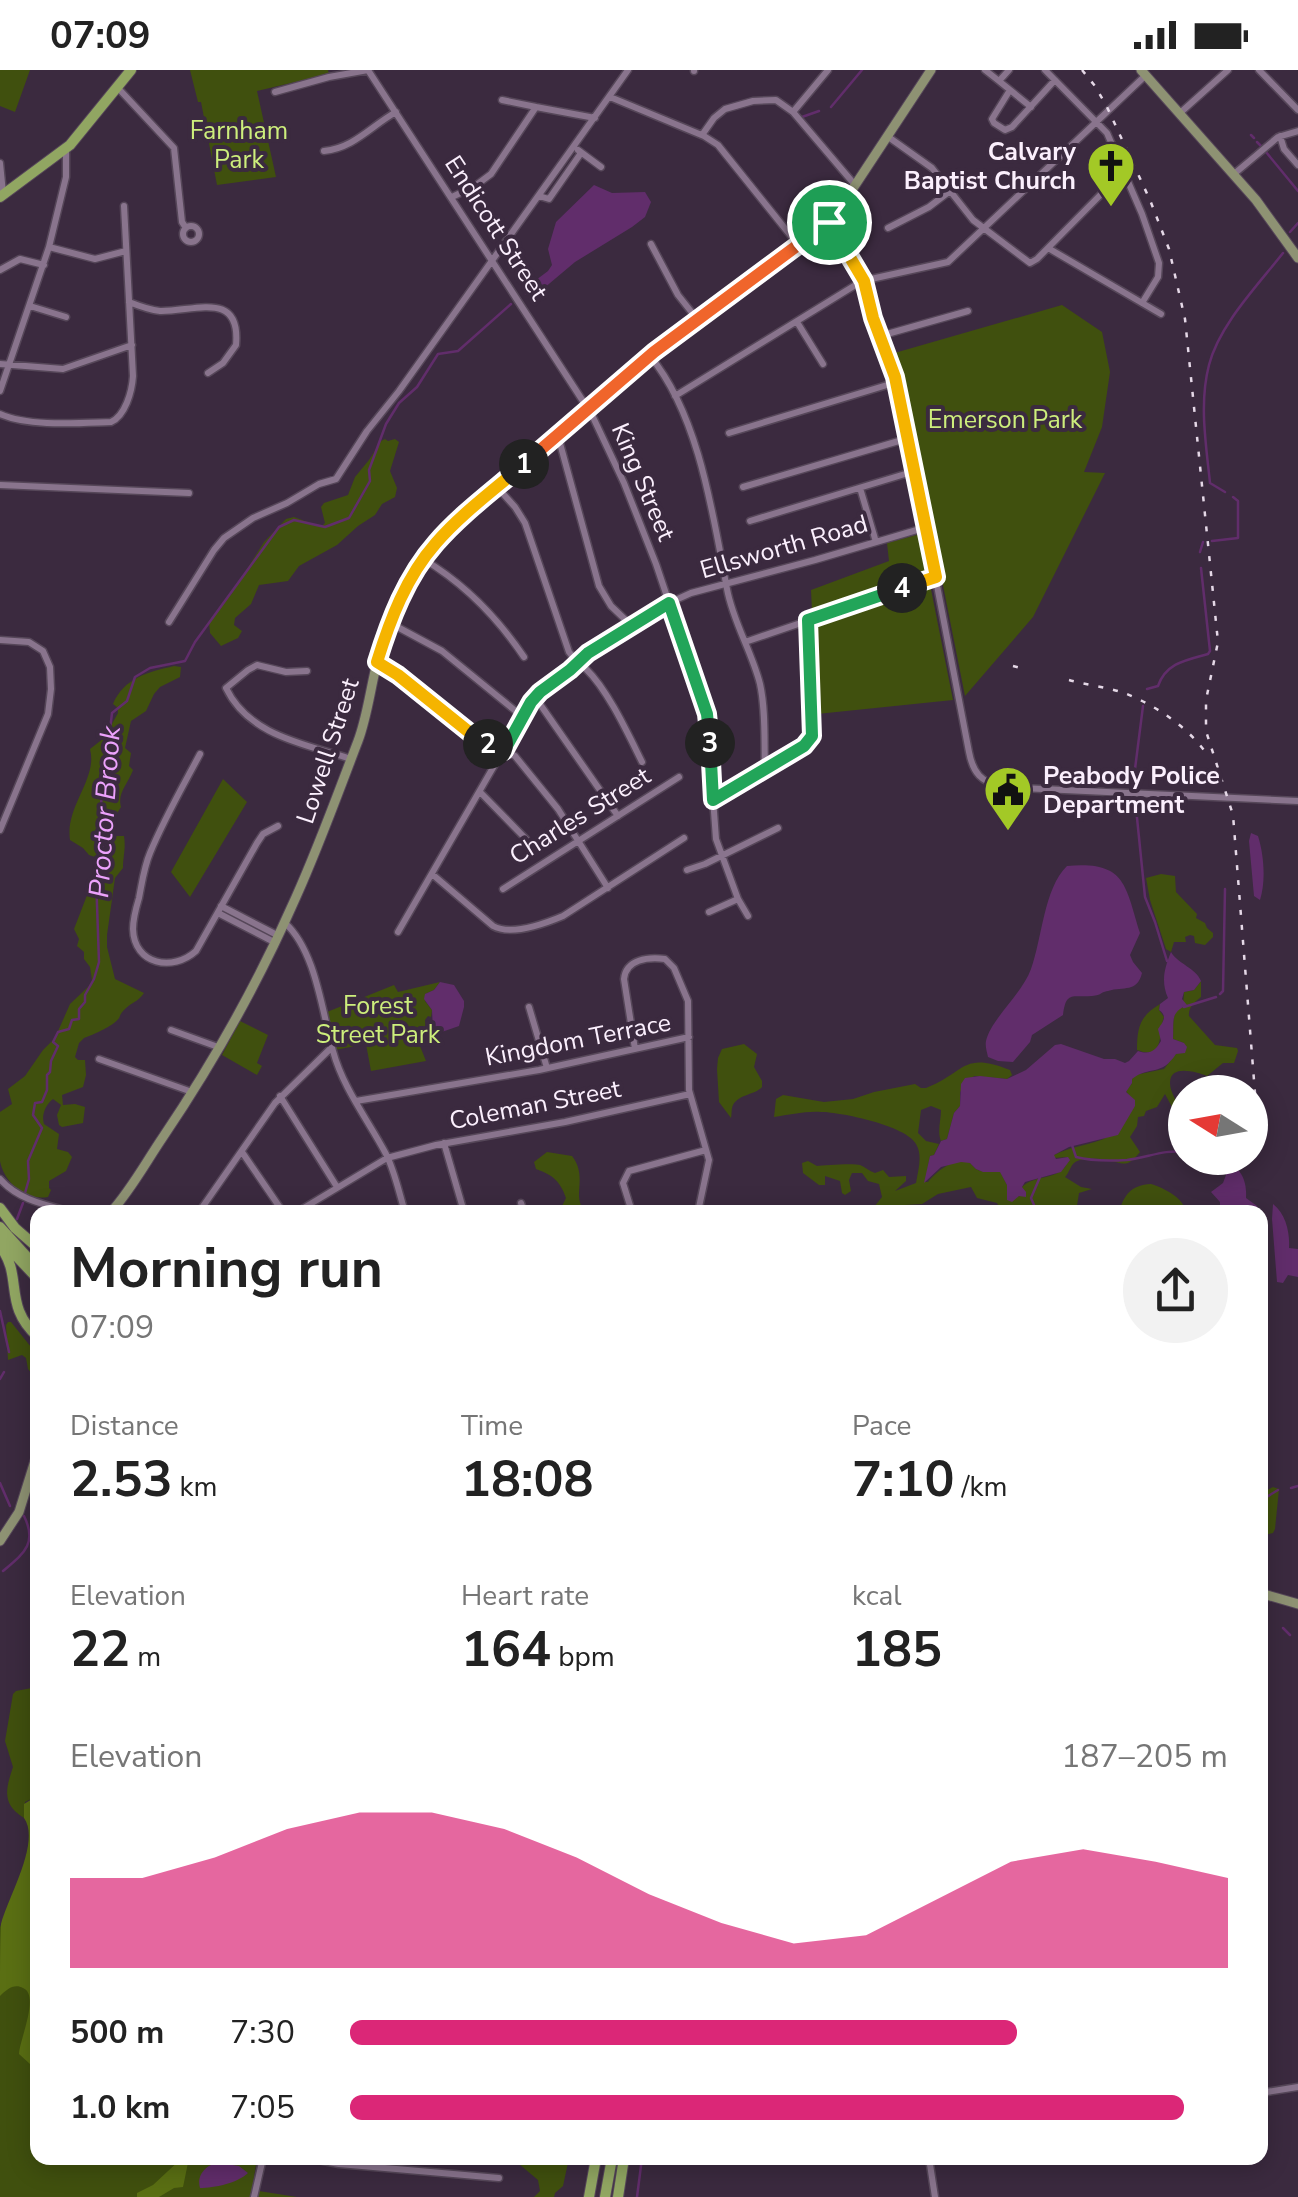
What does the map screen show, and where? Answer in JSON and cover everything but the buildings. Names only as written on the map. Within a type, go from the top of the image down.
[{"type":"highway","points":[[2,196],[66,150],[131,70]]},
{"type":"highway","points":[[0,1208],[30,1241]]},
{"type":"highway","points":[[0,1227],[30,1260]]},
{"type":"highway","points":[[0,1242],[30,1273]]},
{"type":"highway","points":[[0,1242],[10,1262],[21,1318],[30,1329]]},
{"type":"highway","points":[[14,1296],[16,1286],[23,1280],[30,1280]]},
{"type":"highway","points":[[586,2197],[592,2165]]},
{"type":"highway","points":[[604,2197],[611,2165]]},
{"type":"highway","points":[[618,2197],[623,2165]]},
{"type":"main road","name":"Lowell Street","points":[[118,1205],[192,1092],[284,923],[351,758],[390,623],[423,559],[451,527],[649,355],[829,222],[931,70]]},
{"type":"main road","points":[[1144,73],[1234,174],[1298,258]]},
{"type":"main road","points":[[0,1541],[19,1512],[30,1477]]},
{"type":"main road","points":[[1268,1595],[1298,1604]]},
{"type":"street","points":[[275,92],[368,70]]},
{"type":"street","name":"Endicott Street","points":[[368,70],[588,409]]},
{"type":"street","points":[[169,622],[224,538],[245,522],[340,475],[367,430],[577,150],[628,70]]},
{"type":"street","points":[[792,112],[828,70]]},
{"type":"street","points":[[985,70],[1031,107]]},
{"type":"street","points":[[999,81],[1009,70]]},
{"type":"street","points":[[1046,70],[1097,121],[1113,144],[1160,268],[1142,303]]},
{"type":"street","points":[[1180,112],[1228,70]]},
{"type":"street","points":[[1259,70],[1298,110]]},
{"type":"street","points":[[674,396],[864,281],[945,264],[1144,73]]},
{"type":"street","points":[[1010,90],[992,119],[1005,130],[1012,128],[1056,80]]},
{"type":"street","points":[[118,87],[174,148],[182,222],[186,228]]},
{"type":"street","points":[[610,97],[702,134],[718,145],[799,246]]},
{"type":"street","points":[[502,100],[595,118]]},
{"type":"street","points":[[702,134],[720,113],[735,105],[776,100],[792,112],[856,185]]},
{"type":"street","points":[[452,197],[491,174],[536,107]]},
{"type":"street","points":[[324,151],[359,140],[396,112]]},
{"type":"street","points":[[1234,174],[1280,136],[1298,130]]},
{"type":"street","points":[[887,136],[928,164],[974,220],[1026,262],[1033,262],[1124,171]]},
{"type":"street","points":[[1280,136],[1284,149],[1298,166]]},
{"type":"street","points":[[0,391],[49,247],[66,177],[66,150]]},
{"type":"street","points":[[577,150],[601,167]]},
{"type":"street","points":[[0,163],[2,196]]},
{"type":"street","points":[[888,228],[925,210],[950,191]]},
{"type":"street","points":[[0,414],[21,421],[117,420],[132,385],[124,206]]},
{"type":"street","points":[[829,222],[864,281],[896,382],[968,752],[978,776],[1002,786],[1298,801]]},
{"type":"street","points":[[650,244],[678,295],[697,319]]},
{"type":"street","points":[[49,247],[95,260],[126,251]]},
{"type":"street","points":[[1048,248],[1161,314]]},
{"type":"street","points":[[0,270],[20,259],[44,264]]},
{"type":"street","points":[[130,302],[156,311],[205,306],[225,310],[233,319],[236,344],[223,363],[208,373]]},
{"type":"street","points":[[30,306],[66,317]]},
{"type":"street","points":[[880,336],[968,311]]},
{"type":"street","points":[[797,322],[823,364]]},
{"type":"street","points":[[0,364],[63,369],[132,345]]},
{"type":"street","points":[[649,355],[685,414],[693,437],[726,584],[761,691],[765,769]]},
{"type":"street","points":[[729,433],[896,382]]},
{"type":"street","name":"King Street","points":[[588,409],[624,483],[707,714],[716,839],[748,916]]},
{"type":"street","points":[[558,436],[599,586],[611,606],[632,626]]},
{"type":"street","points":[[744,487],[909,438]]},
{"type":"street","points":[[750,522],[915,471]]},
{"type":"street","points":[[0,485],[189,494]]},
{"type":"street","points":[[497,487],[523,518],[569,652],[586,668],[613,707],[642,762]]},
{"type":"street","points":[[860,488],[876,542]]},
{"type":"street","name":"Ellsworth Road","points":[[398,932],[535,696],[588,653],[669,603],[692,594],[927,527]]},
{"type":"street","points":[[423,559],[484,605],[524,658]]},
{"type":"street","points":[[745,642],[936,577]]},
{"type":"street","points":[[713,800],[804,746],[812,736],[808,620]]},
{"type":"street","points":[[390,623],[442,651],[523,717]]},
{"type":"street","points":[[0,640],[29,642],[43,650],[50,667],[51,689],[48,714],[0,830]]},
{"type":"street","points":[[377,662],[474,736],[515,756],[558,809],[608,888]]},
{"type":"street","points":[[307,672],[257,666],[226,688],[234,704],[262,729],[351,758]]},
{"type":"street","points":[[535,696],[618,816]]},
{"type":"street","points":[[200,754],[147,860],[133,927],[137,946],[145,957],[156,963],[182,961],[196,951],[257,843],[278,826]]},
{"type":"street","name":"Charles Street","points":[[503,889],[678,777]]},
{"type":"street","points":[[480,792],[526,838]]},
{"type":"street","points":[[688,870],[778,828]]},
{"type":"street","points":[[432,874],[487,922],[504,931],[557,919],[684,838]]},
{"type":"street","points":[[708,912],[738,899]]},
{"type":"street","points":[[219,909],[276,938]]},
{"type":"street","points":[[284,923],[302,948],[338,1065],[388,1158],[403,1205]]},
{"type":"street","points":[[635,1049],[624,974],[630,965],[650,958],[665,960],[677,974],[688,1001],[690,1094],[709,1160],[700,1205]]},
{"type":"street","points":[[529,1007],[546,1068]]},
{"type":"street","points":[[170,1030],[218,1047]]},
{"type":"street","name":"Kingdom Terrace","points":[[356,1101],[546,1068],[690,1037]]},
{"type":"street","points":[[205,1204],[280,1096],[332,1047]]},
{"type":"street","points":[[99,1059],[192,1092]]},
{"type":"street","name":"Coleman Street","points":[[308,1205],[388,1158],[444,1143],[565,1122],[690,1094]]},
{"type":"street","points":[[280,1096],[337,1187]]},
{"type":"street","points":[[444,1143],[462,1205]]},
{"type":"street","points":[[630,1205],[623,1183],[630,1170],[706,1150]]},
{"type":"street","points":[[241,1151],[279,1205]]},
{"type":"street","points":[[0,1178],[12,1191],[48,1205]]},
{"type":"street","points":[[1268,2092],[1298,2087]]},
{"type":"street","points":[[254,2197],[261,2165]]},
{"type":"street","points":[[348,2165],[499,2178]]},
{"type":"street","points":[[930,2165],[934,2197]]},
{"type":"green space","points":[[0,70],[30,70],[15,112],[0,106]]},
{"type":"green space","name":"Farnham Park","points":[[190,70],[328,70],[329,74],[257,91],[276,177],[217,185],[201,102]]},
{"type":"green space","name":"Emerson Park","points":[[1062,305],[1102,332],[1110,372],[1102,427],[1084,472],[1105,473],[1033,617],[965,696],[903,384],[891,354]]},
{"type":"green space","points":[[385,439],[399,442],[390,471],[397,488],[395,497],[337,545],[299,566],[288,581],[259,585],[251,604],[235,618],[234,625],[242,631],[238,638],[221,646],[210,633],[209,621],[264,542],[286,519],[294,517],[321,527],[325,523],[321,507],[348,495],[355,477]]},
{"type":"green space","points":[[920,534],[953,700],[817,714],[811,590],[889,561],[887,543]]},
{"type":"green space","points":[[181,667],[180,677],[160,687],[146,711],[131,721],[125,748],[131,753],[129,766],[133,770],[122,793],[121,807],[99,851],[108,853],[115,836],[124,836],[123,868],[115,878],[107,947],[115,979],[144,993],[114,1023],[79,1043],[75,1057],[85,1060],[83,1087],[62,1095],[63,1105],[85,1107],[83,1123],[62,1127],[57,1115],[61,1105],[53,1099],[48,1104],[44,1124],[59,1134],[57,1149],[72,1157],[66,1171],[49,1181],[48,1197],[32,1196],[17,1189],[2,1169],[0,1112],[12,1104],[8,1089],[25,1076],[55,1038],[70,1004],[92,980],[74,929],[101,859],[70,840],[72,816],[90,771],[90,749],[104,738],[118,713],[113,704],[118,695],[130,682]]},
{"type":"green space","points":[[223,779],[247,802],[190,897],[171,872]]},
{"type":"green space","points":[[1175,876],[1176,892],[1213,933],[1205,945],[1195,943],[1190,935],[1185,937],[1186,942],[1174,942],[1171,952],[1166,949],[1146,878]]},
{"type":"green space","points":[[1201,981],[1201,997],[1191,1007],[1189,1016],[1215,1045],[1237,1048],[1234,1063],[1223,1063],[1208,1075],[1179,1071],[1168,1075],[1168,1100],[1165,1094],[1157,1107],[1138,1117],[1130,1137],[1140,1152],[1132,1161],[1125,1164],[1089,1159],[1074,1163],[1065,1177],[1092,1189],[1079,1193],[1077,1205],[998,1205],[977,1198],[971,1187],[938,1194],[922,1204],[876,1205],[882,1197],[879,1184],[868,1181],[862,1173],[852,1173],[851,1191],[845,1195],[840,1181],[825,1176],[825,1185],[819,1185],[803,1173],[802,1163],[857,1164],[875,1173],[883,1170],[889,1177],[906,1176],[895,1191],[916,1183],[919,1153],[910,1137],[873,1121],[843,1114],[815,1112],[774,1117],[776,1099],[783,1095],[824,1102],[853,1099],[915,1084],[926,1088],[973,1063],[994,1065],[1010,1070],[1012,1075],[1007,1079],[974,1076],[960,1092],[960,1106],[954,1113],[947,1139],[941,1141],[940,1137],[941,1110],[931,1106],[921,1110],[918,1133],[926,1141],[939,1144],[930,1156],[925,1182],[946,1166],[964,1161],[982,1171],[1000,1171],[1008,1199],[1024,1195],[1022,1187],[1027,1183],[1065,1167],[1068,1157],[1053,1158],[1054,1155],[1106,1138],[1124,1120],[1135,1105],[1126,1091],[1135,1075],[1164,1069],[1184,1043],[1173,1039],[1174,1016],[1183,1007],[1184,992],[1194,990]]},
{"type":"green space","name":"Forest Street Park","points":[[440,982],[425,994],[431,1017],[425,1020],[426,1037],[418,1041],[426,1061],[371,1071],[366,1044],[335,1050],[327,1012],[394,985],[398,992]]},
{"type":"green space","points":[[1160,1004],[1164,1017],[1159,1044],[1152,1052],[1137,1050],[1141,1023]]},
{"type":"green space","points":[[240,1021],[268,1035],[257,1063],[262,1066],[257,1075],[222,1055]]},
{"type":"green space","points":[[744,1044],[757,1054],[754,1067],[762,1087],[736,1101],[731,1118],[719,1102],[718,1058],[722,1049]]},
{"type":"green space","points":[[547,1152],[572,1156],[579,1172],[582,1205],[562,1205],[564,1192],[555,1179],[536,1169],[534,1162]]},
{"type":"green space","points":[[1151,1184],[1167,1191],[1182,1205],[1122,1205],[1138,1186]]},
{"type":"green space","points":[[11,1322],[30,1346],[30,1372],[22,1355],[8,1360],[6,1325]]},
{"type":"green space","points":[[1279,1489],[1275,1529],[1268,1534],[1268,1490]]},
{"type":"green space","points":[[30,1688],[30,1800],[25,1802],[24,1818],[12,1807],[7,1789],[13,1767],[5,1741],[16,1691]]},
{"type":"green space","points":[[30,1801],[30,1999],[28,1992],[16,1986],[0,1996],[1,1924],[29,1841],[24,1804]]},
{"type":"green space","points":[[30,1860],[30,2165],[256,2165],[252,2190],[297,2197],[0,2197],[0,1927]]},
{"type":"green space","points":[[30,1999],[30,2064],[19,2054]]},
{"type":"green space","points":[[174,2165],[188,2165],[183,2187],[159,2197],[137,2197],[137,2193],[153,2185]]},
{"type":"green space","points":[[520,2165],[568,2165],[563,2186],[554,2197],[534,2197],[540,2191],[538,2180]]},
{"type":"shaded area","points":[[594,185],[612,193],[645,192],[651,202],[645,217],[575,262],[537,294],[525,295],[524,289],[552,265],[548,249],[556,222]]},
{"type":"shaded area","points":[[1251,833],[1258,836],[1263,860],[1260,900],[1254,896]]},
{"type":"shaded area","points":[[1086,865],[1112,872],[1126,889],[1140,933],[1130,955],[1142,973],[1140,979],[1129,988],[1068,999],[1063,1015],[1032,1035],[1013,1062],[998,1061],[988,1057],[986,1041],[1027,978],[1048,900],[1067,866]]},
{"type":"shaded area","points":[[1171,952],[1201,981],[1194,990],[1184,992],[1182,999],[1187,1005],[1174,1018],[1173,1039],[1187,1047],[1185,1053],[1176,1054],[1165,1066],[1132,1079],[1126,1092],[1135,1100],[1135,1106],[1118,1135],[1069,1147],[1054,1155],[1056,1159],[1070,1160],[1061,1172],[1025,1182],[1022,1187],[1026,1197],[1019,1196],[1012,1202],[1007,1200],[1007,1185],[1000,1172],[983,1172],[970,1163],[941,1167],[924,1183],[930,1156],[947,1139],[954,1113],[960,1106],[965,1078],[1007,1079],[1061,1044],[1125,1063],[1138,1051],[1154,1050],[1161,1041],[1158,1029],[1164,1017],[1159,1010],[1168,998],[1164,975]]},
{"type":"shaded area","points":[[440,982],[454,985],[464,1007],[459,1026],[436,1034],[432,1010],[424,999]]},
{"type":"shaded area","points":[[1226,1175],[1242,1175],[1246,1198],[1256,1205],[1220,1205],[1211,1192],[1223,1183]]},
{"type":"shaded area","points":[[1273,1204],[1286,1224],[1289,1248],[1298,1249],[1298,1277],[1288,1275],[1283,1283],[1277,1282]]},
{"type":"shaded area","points":[[211,2165],[233,2165],[248,2173],[238,2180],[200,2188],[204,2171]]},
{"type":"waterway","name":"Proctor Brook","points":[[831,107],[862,70]]},
{"type":"waterway","name":"Proctor Brook","points":[[802,117],[819,111]]},
{"type":"waterway","points":[[1251,135],[1254,138]]},
{"type":"waterway","points":[[1257,142],[1261,146]]},
{"type":"waterway","points":[[1266,152],[1298,191]]},
{"type":"waterway","points":[[1290,232],[1298,223]]},
{"type":"waterway","points":[[1225,492],[1210,483],[1204,409],[1209,365],[1230,320],[1283,253]]},
{"type":"waterway","name":"Proctor Brook","points":[[25,1193],[28,1161],[42,1128],[33,1115],[35,1103],[42,1102],[47,1090],[47,1075],[58,1046],[53,1042],[58,1032],[69,1029],[72,1020],[79,1019],[79,1009],[99,962],[96,876],[103,858],[101,804],[112,713],[127,701],[135,677],[150,668],[185,661],[279,527],[294,520],[325,527],[349,518],[370,481],[369,470],[386,424],[399,403],[417,387],[438,354],[458,351],[511,304]]},
{"type":"waterway","points":[[1212,541],[1238,538],[1238,501],[1233,497]]},
{"type":"waterway","points":[[1200,552],[1203,542]]},
{"type":"waterway","points":[[1147,689],[1158,686],[1172,667],[1210,651],[1201,568]]},
{"type":"waterway","points":[[1135,788],[1143,706]]},
{"type":"waterway","points":[[1135,798],[1145,897],[1167,961]]},
{"type":"waterway","points":[[1220,994],[1225,889]]},
{"type":"waterway","points":[[1184,1007],[1216,997]]},
{"type":"waterway","points":[[1072,1145],[1076,1157],[1101,1160],[1168,1152]]},
{"type":"waterway","points":[[1034,1205],[1031,1198],[1040,1177]]},
{"type":"waterway","name":"Proctor Brook","points":[[17,1219],[23,1203]]},
{"type":"waterway","name":"Proctor Brook","points":[[0,1311],[9,1352]]},
{"type":"waterway","name":"Proctor Brook","points":[[0,1379],[4,1372]]},
{"type":"waterway","name":"Proctor Brook","points":[[0,1483],[10,1506]]},
{"type":"waterway","points":[[1291,1488],[1298,1486]]},
{"type":"waterway","points":[[1268,1496],[1278,1490]]},
{"type":"waterway","name":"Proctor Brook","points":[[3,1571],[22,1554],[29,1541],[24,1516]]},
{"type":"waterway","points":[[1283,1628],[1290,1635]]},
{"type":"waterway","points":[[637,2197],[641,2165]]},
{"type":"railway","points":[[1082,70],[1107,107],[1150,200],[1169,249],[1185,319],[1218,642],[1206,700],[1206,731],[1233,815],[1254,1075]]},
{"type":"railway","points":[[1013,666],[1024,669]]},
{"type":"railway","points":[[1069,680],[1117,691],[1147,704],[1182,727],[1208,756]]},
{"type":"place","name":"Calvary Baptist Church","points":[[1111,208]]},
{"type":"place","name":"Peabody Police Department","points":[[1008,832]]},
{"type":"route","points":[[829,222],[864,281],[895,377],[936,577],[808,620],[812,736],[804,746],[713,800],[707,714],[669,603],[588,653],[540,692],[504,751],[474,736],[377,662],[390,623],[416,569],[451,527],[654,352],[829,222]]}]
